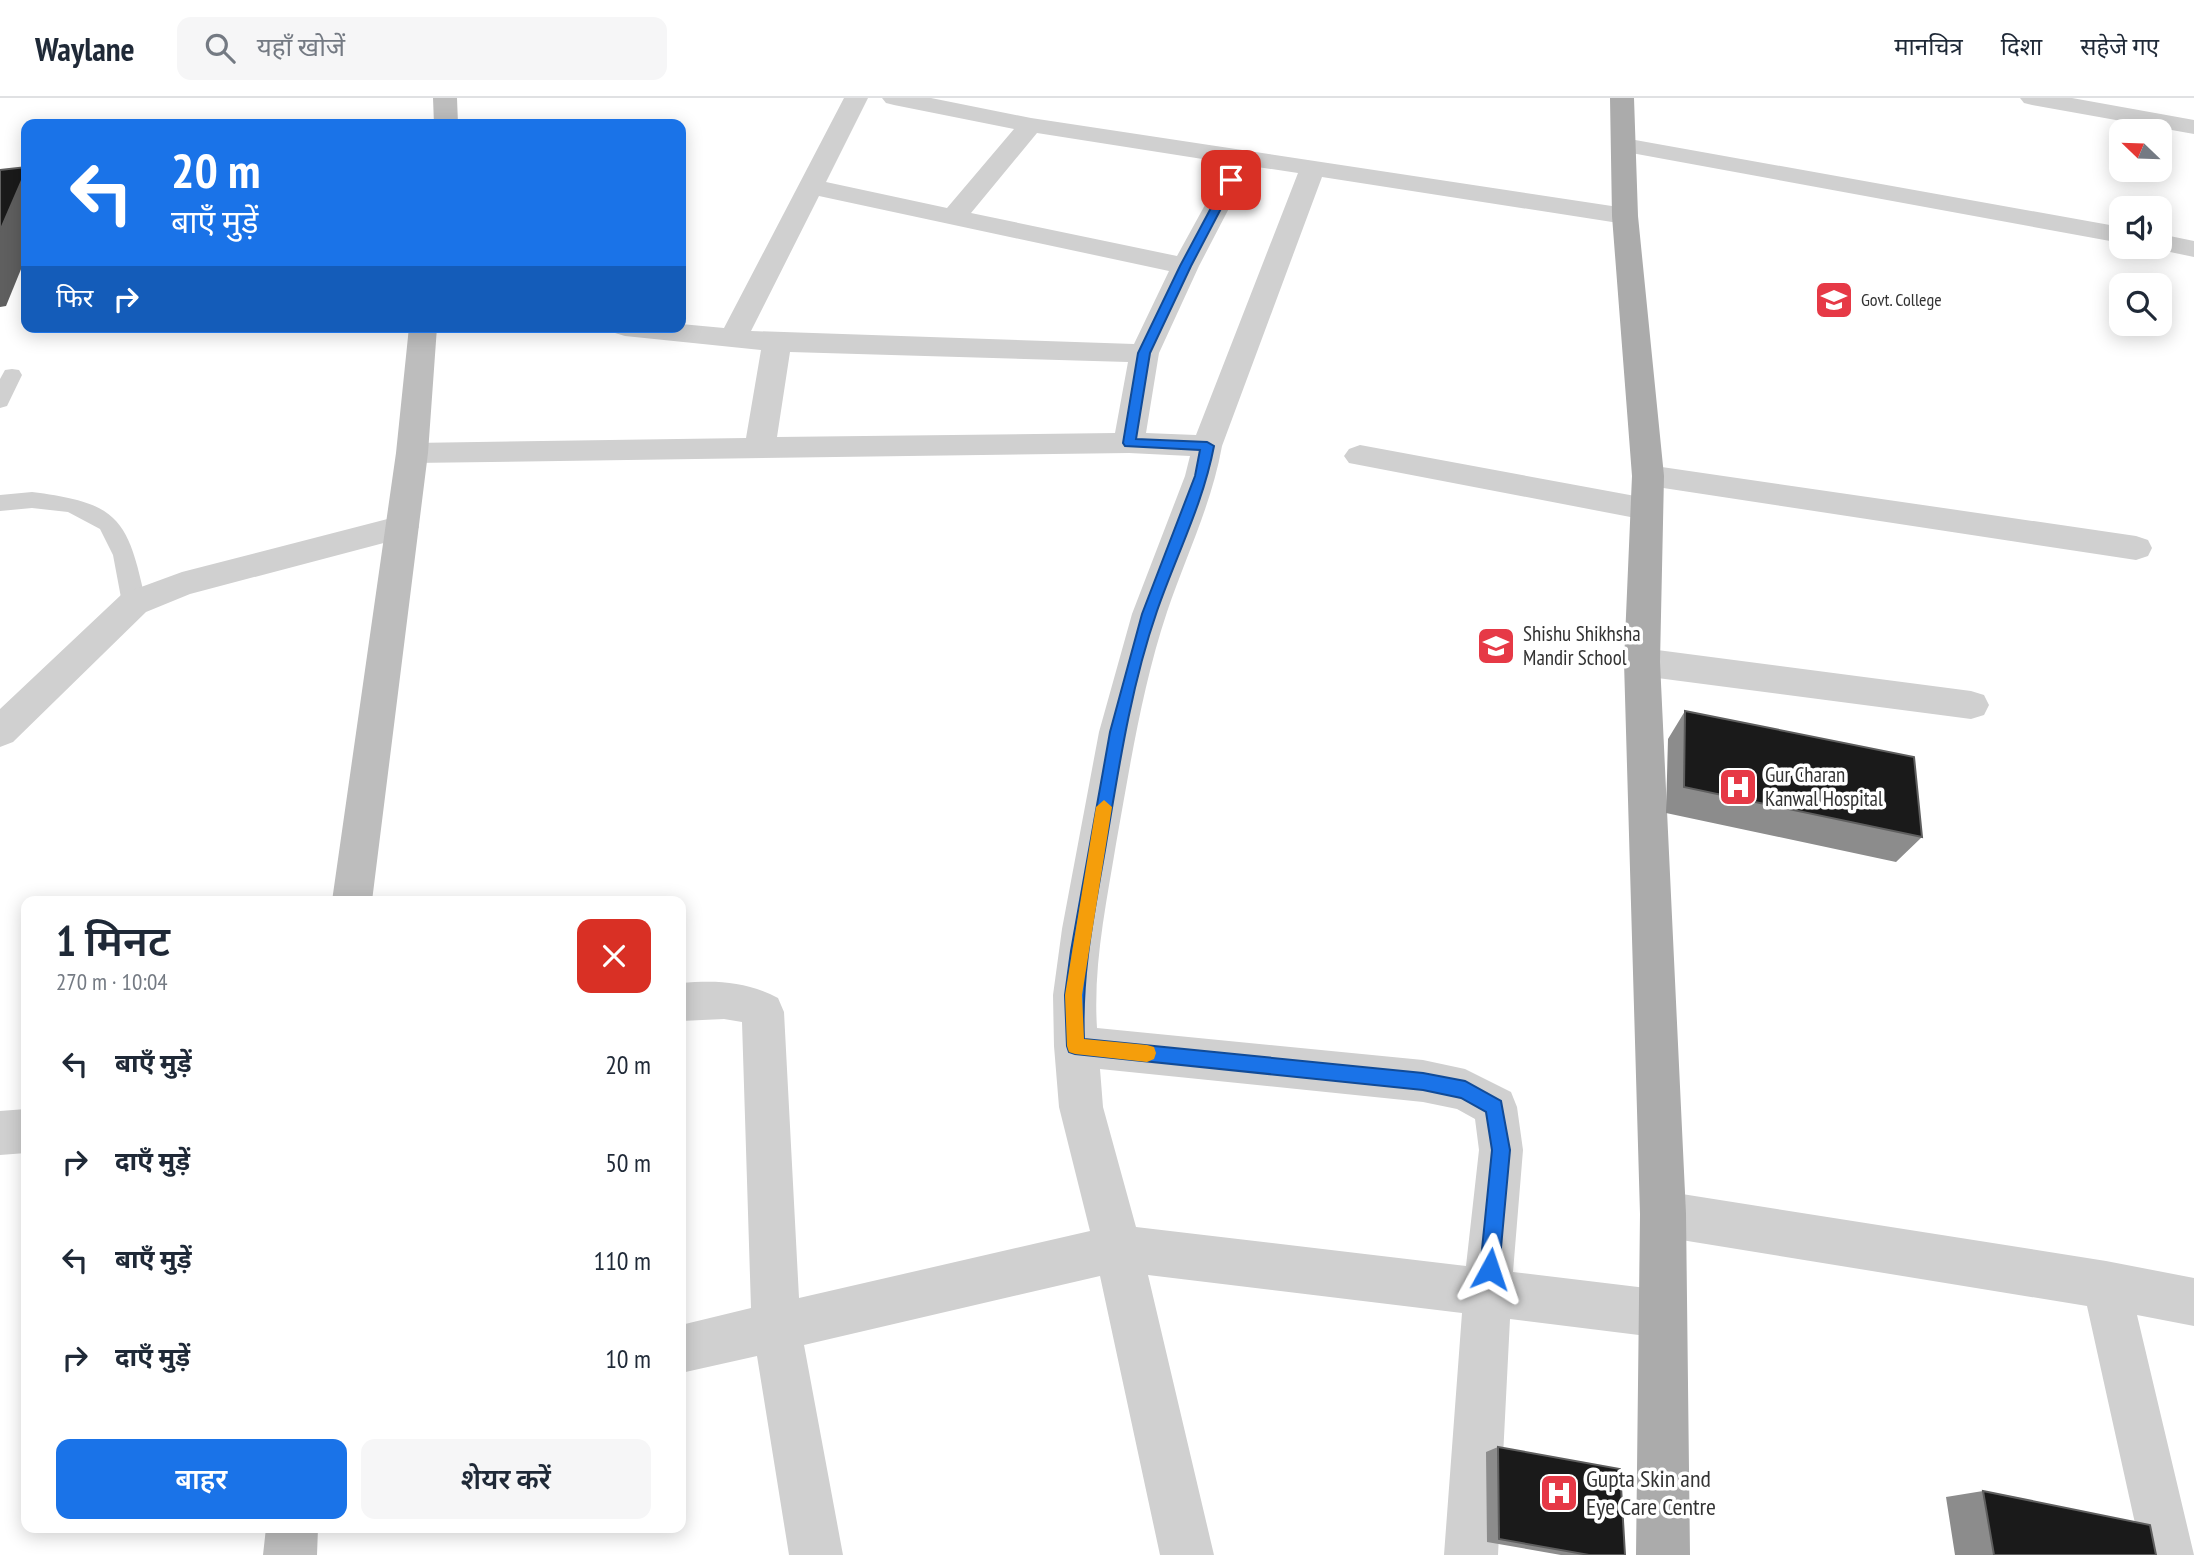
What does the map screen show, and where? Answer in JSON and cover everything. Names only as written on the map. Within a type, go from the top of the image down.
[{"type":"main road","points":[[446,98],[446,119]]},
{"type":"main road","points":[[1622,98],[1625,215],[1647,492],[1642,662],[1663,1214],[1663,1555]]},
{"type":"main road","points":[[353,896],[403,527],[422,333]]},
{"type":"main road","points":[[290,1555],[292,1533]]},
{"type":"street","points":[[733,339],[856,98]]},
{"type":"street","points":[[894,98],[1031,125],[1625,215]]},
{"type":"street","points":[[2032,98],[2194,127]]},
{"type":"street","points":[[953,218],[1031,125]]},
{"type":"street","points":[[1624,145],[2109,233]]},
{"type":"street","points":[[1129,443],[1144,353],[1185,266],[1242,158]]},
{"type":"street","points":[[1187,1555],[1118,1248],[1081,1107],[1075,1046],[1074,995],[1082,929],[1117,732],[1149,614],[1201,476],[1207,446],[1312,169]]},
{"type":"street","points":[[811,187],[1185,266]]},
{"type":"street","points":[[2172,244],[2194,248]]},
{"type":"street","points":[[679,333],[777,343],[1144,353]]},
{"type":"street","points":[[760,446],[777,343]]},
{"type":"street","points":[[412,453],[760,446],[1129,443],[1207,446]]},
{"type":"street","points":[[1360,456],[2137,548]]},
{"type":"street","points":[[0,732],[134,603],[183,584],[403,527]]},
{"type":"street","points":[[1642,662],[1971,705]]},
{"type":"street","points":[[686,1002],[733,999],[751,1003],[763,1012],[776,1325],[816,1555]]},
{"type":"street","points":[[1075,1046],[1423,1081],[1465,1090],[1494,1107],[1501,1150],[1487,1293],[1471,1555]]},
{"type":"street","points":[[0,1133],[21,1131]]},
{"type":"street","points":[[1663,1214],[2106,1285],[2194,1302]]},
{"type":"street","points":[[686,1348],[1118,1248],[1663,1314]]},
{"type":"street","points":[[2106,1285],[2169,1555]]},
{"type":"lane","points":[[0,401],[12,375]]},
{"type":"lane","points":[[0,503],[32,500],[73,505],[109,524],[124,555],[134,603]]},
{"type":"building","points":[[21,168],[21,183],[0,231],[0,170]]},
{"type":"building","points":[[1685,711],[1914,757],[1922,837],[1684,787]]},
{"type":"building","points":[[1498,1447],[1620,1469],[1625,1555],[1589,1555],[1499,1539]]},
{"type":"building","points":[[1983,1491],[2150,1525],[2156,1555],[1994,1555]]},
{"type":"slow traffic","points":[[1104,807],[1082,929],[1074,995],[1075,1046],[1147,1053]]},
{"type":"place","name":"Govt. College","points":[[1834,300]]},
{"type":"place","name":"Shishu Shikhsha Mandir School","points":[[1496,646]]},
{"type":"place","name":"Gur Charan Kanwal Hospital","points":[[1738,787]]},
{"type":"place","name":"Gupta Skin and Eye Care Centre","points":[[1559,1493]]},
{"type":"route","points":[[1231,180],[1185,266],[1144,353],[1129,443],[1207,446],[1201,476],[1149,614],[1117,732],[1079,951],[1074,995],[1075,1046],[1423,1081],[1465,1090],[1494,1107],[1501,1150],[1490,1269]]}]
